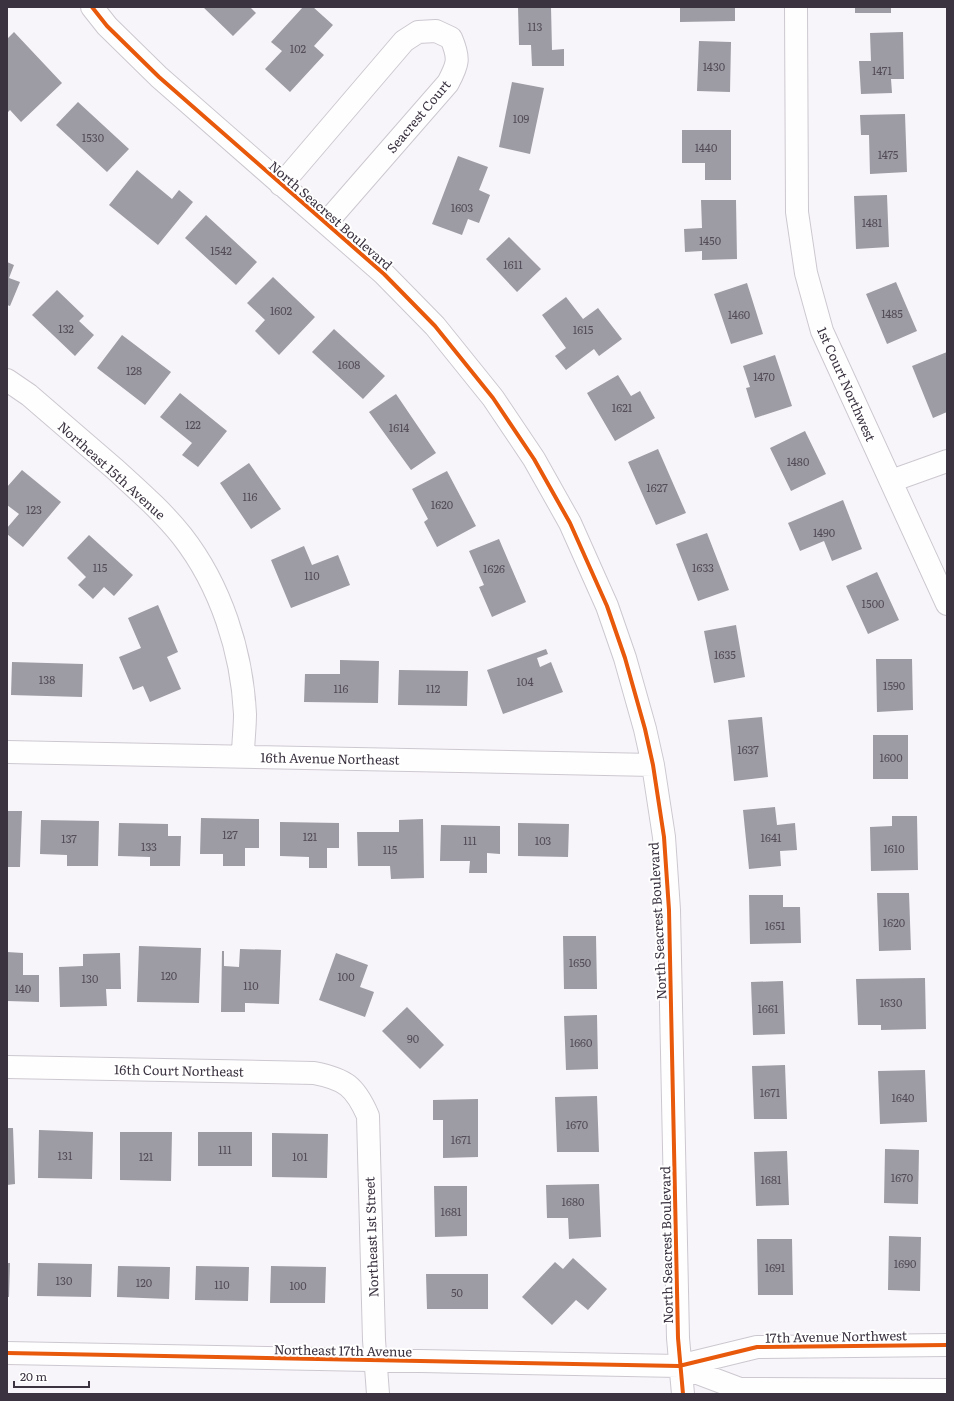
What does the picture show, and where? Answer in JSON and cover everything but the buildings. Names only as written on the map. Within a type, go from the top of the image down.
[{"type":"street","name":"North Seacrest Boulevard","points":[[92,7],[107,26],[159,77],[384,274],[435,326],[493,398],[534,459],[570,522],[607,606],[626,658],[645,729],[653,765],[664,837],[669,910],[678,1338],[679,1366],[683,1394]]},
{"type":"street","name":"1st Court Northwest","points":[[796,7],[797,212],[806,273],[822,332],[947,604]]},
{"type":"street","name":"Seacrest Court","points":[[281,184],[404,40],[418,32],[436,31],[451,38],[457,53],[456,68],[448,83],[326,223]]},
{"type":"street","name":"Northeast 15th Avenue","points":[[7,380],[29,395],[155,505],[183,537],[206,572],[224,611],[231,631],[241,672],[245,714],[243,756]]},
{"type":"street","points":[[890,481],[947,461]]},
{"type":"street","name":"16th Avenue Northeast","points":[[7,752],[653,765]]},
{"type":"street","name":"16th Court Northeast","points":[[7,1067],[314,1073],[332,1077],[348,1085]]},
{"type":"street","name":"Northeast 1st Street","points":[[348,1085],[360,1099],[368,1116],[375,1360],[378,1394]]},
{"type":"street","name":"17th Avenue Northwest","points":[[679,1366],[756,1347],[947,1345]]},
{"type":"street","name":"Northeast 17th Avenue","points":[[7,1354],[679,1366]]},
{"type":"street","points":[[679,1366],[740,1389],[947,1390]]},
{"type":"cycle path","points":[[92,7],[107,26],[159,77],[384,274],[435,326],[493,398],[534,459],[570,523],[607,606],[625,658],[645,729],[653,765],[664,837],[669,910],[678,1338],[683,1394]]},
{"type":"cycle path","points":[[7,1353],[679,1366],[757,1347],[947,1345]]}]
